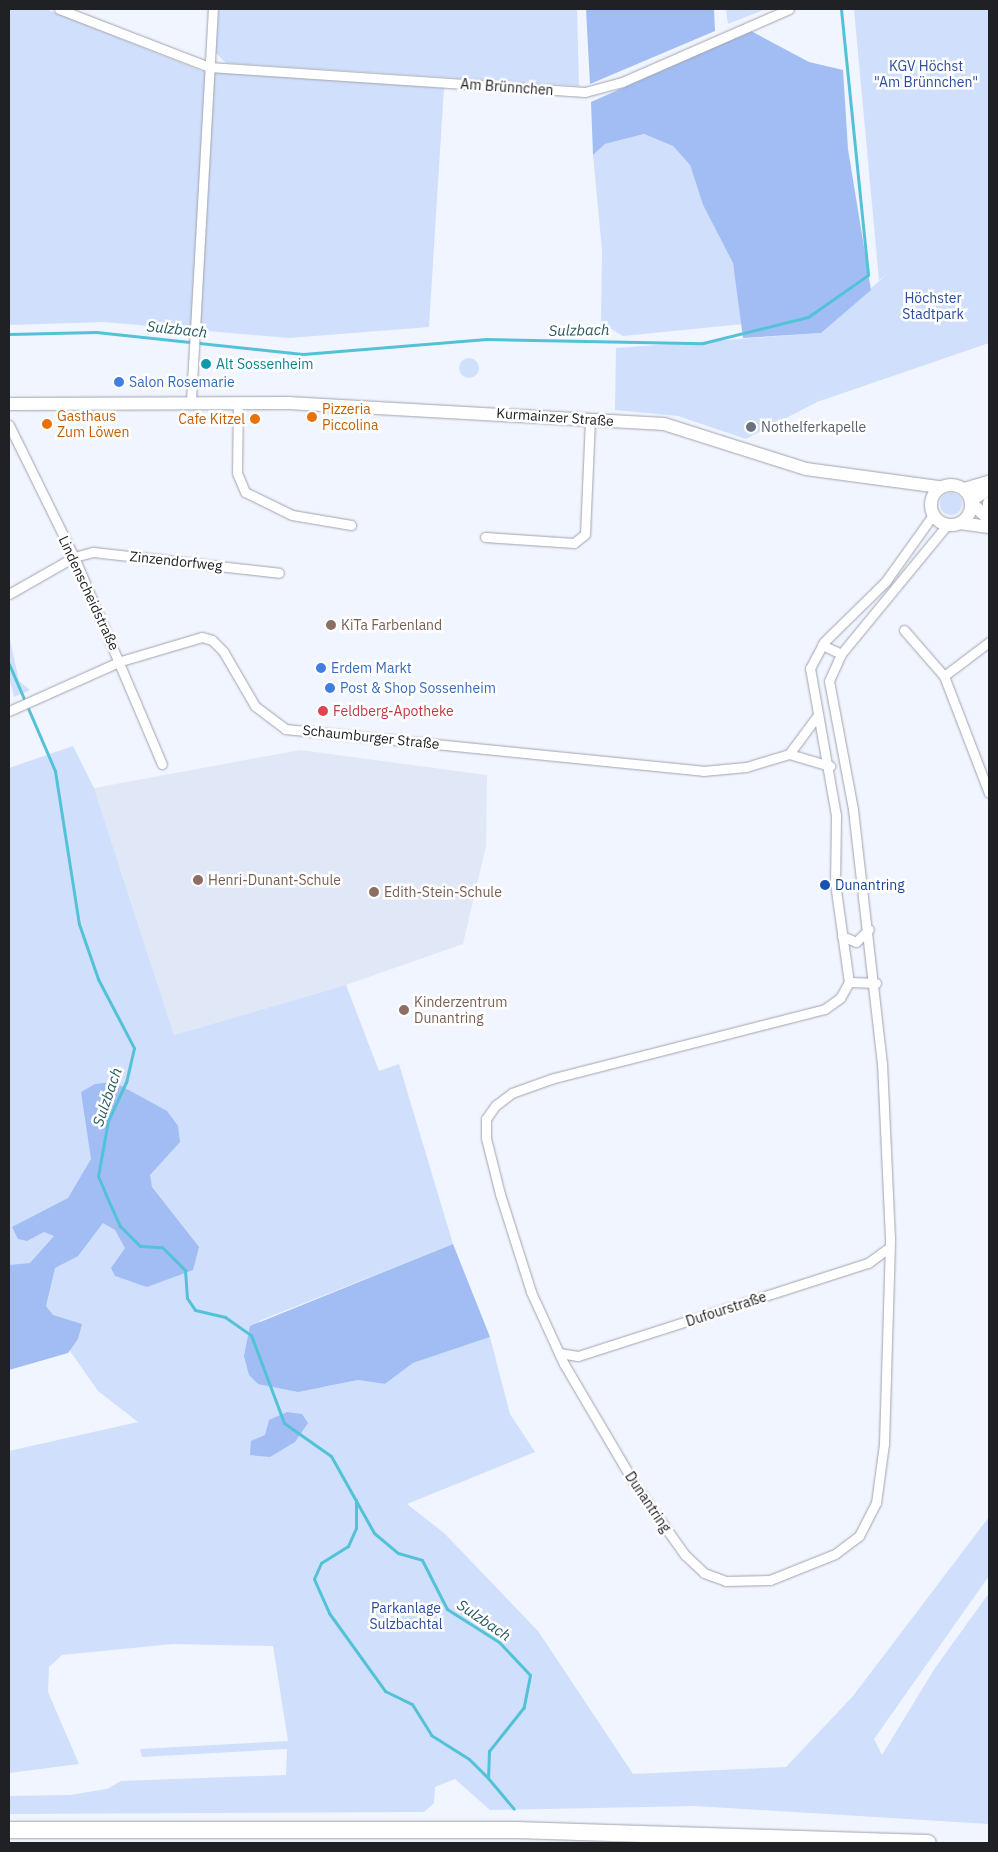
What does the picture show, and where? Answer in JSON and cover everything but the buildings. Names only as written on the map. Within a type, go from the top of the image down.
[{"type":"highway","points":[[9,1830],[526,1830],[928,1843]]},
{"type":"main road","name":"Kurmainzer Straße","points":[[9,404],[238,402],[590,418],[679,427],[806,468],[940,487]]},
{"type":"main road","points":[[964,489],[989,482]]},
{"type":"main road","points":[[912,484],[931,502],[934,515],[947,525],[960,523],[989,527]]},
{"type":"main road","points":[[931,502],[940,487],[955,485],[964,489],[972,502],[989,519]]},
{"type":"main road","points":[[960,523],[969,515],[972,502],[989,489]]},
{"type":"main road","points":[[989,503],[989,519]]},
{"type":"street","name":"Am Brünnchen","points":[[60,9],[209,67],[585,92],[622,82],[790,9]]},
{"type":"street","points":[[191,401],[213,9]]},
{"type":"street","points":[[238,402],[238,473],[244,492],[292,515],[351,525]]},
{"type":"street","points":[[485,537],[574,543],[585,534],[590,418]]},
{"type":"street","name":"Lindenscheidstraße","points":[[9,425],[74,557],[121,661],[162,764]]},
{"type":"street","points":[[876,983],[849,982],[842,936],[830,766],[818,716],[810,668],[822,644],[877,591],[934,515]]},
{"type":"street","name":"Dunantring","points":[[849,982],[831,1006],[551,1079],[512,1093],[495,1106],[486,1119],[486,1138],[531,1292],[559,1354],[634,1484],[685,1555],[704,1573],[726,1581],[752,1584],[777,1578],[846,1547],[864,1530],[876,1503],[884,1444],[889,1248],[882,1064],[876,983],[853,808],[829,692],[831,672],[841,654],[947,525]]},
{"type":"street","name":"Zinzendorfweg","points":[[9,594],[74,557],[93,552],[279,573]]},
{"type":"street","points":[[877,591],[883,602]]},
{"type":"street","points":[[837,630],[856,637]]},
{"type":"street","points":[[904,630],[944,676],[989,793]]},
{"type":"street","name":"Schaumburger Straße","points":[[12,709],[121,661],[190,637],[212,640],[268,720],[286,729],[332,736],[703,771],[746,767],[789,754]]},
{"type":"street","points":[[944,676],[989,642]]},
{"type":"street","points":[[822,644],[841,654]]},
{"type":"street","points":[[818,716],[789,754],[830,766]]},
{"type":"street","points":[[842,936],[856,942],[869,929]]},
{"type":"street","name":"Dufourstraße","points":[[559,1354],[578,1356],[868,1263],[889,1248]]},
{"type":"shaded area","points":[[586,9],[714,9],[715,31],[590,84]]},
{"type":"shaded area","points":[[751,31],[809,62],[843,70],[848,149],[871,290],[821,333],[743,338],[733,263],[703,205],[690,165],[673,146],[644,134],[605,144],[593,155],[591,102]]},
{"type":"shaded area","points":[[300,750],[487,775],[486,846],[463,944],[346,985],[174,1035],[94,788]]},
{"type":"shaded area","points":[[114,1082],[167,1111],[178,1126],[180,1142],[150,1175],[152,1187],[199,1247],[193,1270],[147,1287],[115,1276],[111,1268],[125,1248],[115,1230],[103,1223],[78,1256],[55,1268],[46,1306],[53,1315],[82,1324],[78,1339],[68,1353],[9,1370],[9,1265],[30,1263],[54,1236],[44,1232],[27,1241],[18,1239],[12,1227],[68,1198],[91,1159],[81,1092],[95,1084]]},
{"type":"shaded area","points":[[453,1244],[490,1337],[413,1363],[385,1384],[358,1380],[298,1392],[258,1384],[249,1375],[244,1356],[250,1326]]},
{"type":"shaded area","points":[[287,1412],[302,1414],[308,1423],[295,1442],[270,1457],[250,1455],[251,1441],[265,1435],[269,1420]]},
{"type":"green space","points":[[9,9],[46,9],[202,71],[444,88],[429,327],[289,338],[104,322],[9,325]]},
{"type":"green space","points":[[219,9],[577,9],[579,86],[226,63],[215,52]]},
{"type":"green space","points":[[726,9],[766,9],[728,24]]},
{"type":"green space","points":[[854,9],[989,9],[989,343],[817,402],[746,439],[678,416],[615,410],[616,348],[821,333],[887,274],[879,280]]},
{"type":"green space","points":[[644,134],[673,146],[690,165],[703,205],[733,263],[743,324],[623,336],[601,323],[602,250],[593,155],[605,144]]},
{"type":"green space","points":[[469,358],[476,361],[479,368],[476,375],[469,378],[462,375],[459,368],[462,361]]},
{"type":"green space","points":[[951,493],[959,496],[962,504],[959,512],[951,515],[943,512],[940,504],[943,496]]},
{"type":"green space","points":[[9,635],[19,681],[30,690],[14,697],[9,677]]},
{"type":"green space","name":"Parkanlage Sulzbachtal","points":[[73,746],[94,788],[174,1035],[346,985],[379,1071],[399,1064],[453,1244],[259,1321],[324,1387],[358,1380],[385,1384],[413,1363],[490,1337],[510,1414],[535,1452],[407,1504],[444,1533],[538,1631],[633,1774],[786,1767],[853,1696],[989,1517],[989,1576],[874,1739],[882,1755],[935,1668],[989,1593],[989,1824],[695,1806],[490,1810],[455,1779],[435,1787],[434,1803],[424,1812],[9,1814],[9,1796],[70,1795],[107,1789],[121,1781],[286,1775],[287,1749],[142,1757],[140,1749],[288,1741],[273,1646],[173,1644],[62,1655],[49,1667],[48,1692],[79,1764],[9,1773],[9,1451],[138,1422],[98,1391],[9,1264],[9,768]]},
{"type":"waterway","name":"Sulzbach","points":[[9,334],[96,332],[303,354],[486,339],[703,343],[808,317],[868,275],[841,9]]},
{"type":"waterway","name":"Sulzbach","points":[[9,664],[55,771],[79,924],[98,979],[134,1048],[126,1082],[108,1121],[98,1176],[111,1206],[120,1226],[140,1246],[162,1247],[185,1270],[187,1298],[195,1310],[225,1317],[251,1335],[284,1423],[331,1456],[374,1533],[398,1553],[422,1560],[447,1609],[499,1642],[530,1675],[524,1707],[489,1751],[488,1778],[514,1809]]},
{"type":"waterway","name":"Sulzbach","points":[[356,1500],[356,1528],[348,1546],[321,1563],[314,1579],[329,1613],[385,1691],[412,1704],[431,1735],[469,1759],[487,1777]]},
{"type":"place","name":"Alt Sossenheim","points":[[206,364]]},
{"type":"place","name":"Salon Rosemarie","points":[[119,382]]},
{"type":"place","name":"Pizzeria Piccolina","points":[[312,417]]},
{"type":"place","name":"Cafe Kitzel","points":[[255,419]]},
{"type":"place","name":"Gasthaus Zum Löwen","points":[[47,424]]},
{"type":"place","name":"Nothelferkapelle","points":[[751,427]]},
{"type":"place","name":"KiTa Farbenland","points":[[331,625]]},
{"type":"place","name":"Erdem Markt","points":[[321,668]]},
{"type":"place","name":"Post & Shop Sossenheim","points":[[330,688]]},
{"type":"place","name":"Feldberg-Apotheke","points":[[323,711]]},
{"type":"place","name":"Henri-Dunant-Schule","points":[[198,880]]},
{"type":"place","name":"Dunantring","points":[[825,885]]},
{"type":"place","name":"Edith-Stein-Schule","points":[[374,892]]},
{"type":"place","name":"Kinderzentrum Dunantring","points":[[404,1010]]},
{"type":"park label","name":"KGV Höchst \"Am Brünnchen\"","points":[[926,74]]},
{"type":"park label","name":"Höchster Stadtpark","points":[[933,306]]}]
